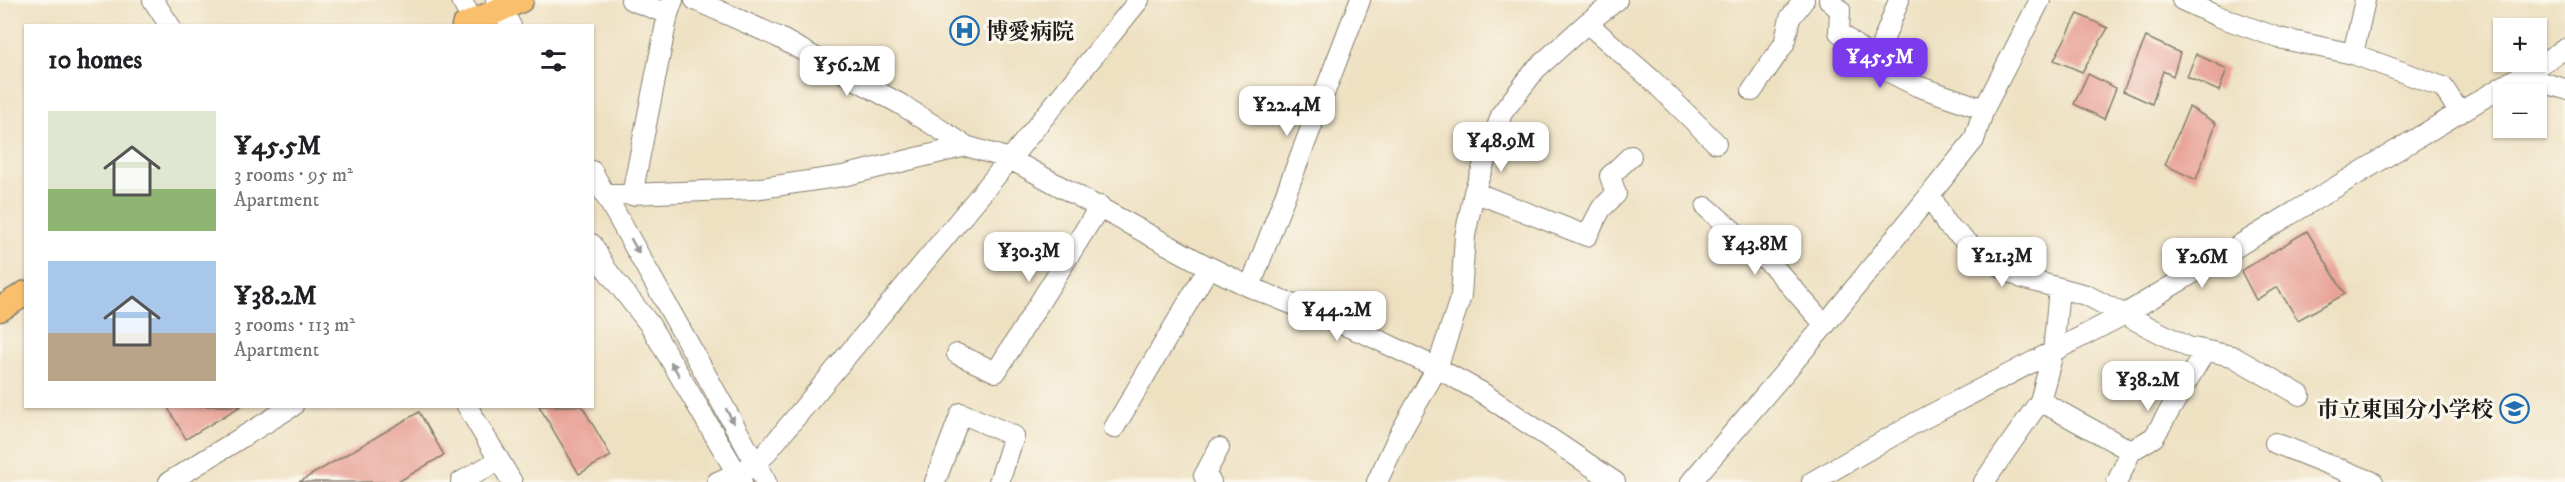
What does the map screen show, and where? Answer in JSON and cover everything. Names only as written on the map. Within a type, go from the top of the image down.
[{"type":"main road","points":[[469,18],[508,9]]},
{"type":"main road","points":[[0,309],[24,294]]},
{"type":"street","points":[[153,0],[169,24]]},
{"type":"street","points":[[631,0],[671,7],[632,195]]},
{"type":"street","points":[[695,0],[788,43],[902,105],[966,146],[1011,159],[1209,267],[1250,287],[1366,334],[1437,368],[1481,392],[1615,482]]},
{"type":"street","points":[[717,482],[740,478],[757,464],[1011,159],[1139,0]]},
{"type":"street","points":[[1250,287],[1360,0]]},
{"type":"street","points":[[1377,482],[1398,437],[1437,368],[1461,296],[1466,236],[1474,192],[1502,113],[1536,69],[1587,23],[1617,0]]},
{"type":"street","points":[[1752,90],[1784,44],[1790,18],[1804,0]]},
{"type":"street","points":[[1829,0],[1840,10],[1839,32],[1887,71],[1917,86],[1984,110]]},
{"type":"street","points":[[1875,62],[1899,0]]},
{"type":"street","points":[[1691,482],[1825,325],[1974,140],[1984,110],[2040,0]]},
{"type":"street","points":[[2182,0],[2217,16],[2279,38],[2353,54],[2443,87],[2460,113]]},
{"type":"street","points":[[2353,54],[2365,0]]},
{"type":"street","points":[[1587,23],[1651,79],[1716,143]]},
{"type":"street","points":[[1812,482],[1915,423],[2125,314],[2565,49]]},
{"type":"street","points":[[2520,76],[2565,89]]},
{"type":"street","points":[[606,195],[754,189],[843,176],[966,146]]},
{"type":"street","points":[[1474,192],[1587,236],[1601,209],[1616,194],[1610,176],[1631,156]]},
{"type":"street","points":[[594,174],[766,482]]},
{"type":"street","points":[[1931,196],[1946,224],[1987,259],[2022,278],[2086,295],[2188,347],[2232,356],[2300,394]]},
{"type":"street","points":[[957,354],[996,372],[1100,206]]},
{"type":"street","points":[[1706,207],[1774,267],[1825,325]]},
{"type":"street","points":[[594,248],[606,269],[650,326],[740,478]]},
{"type":"street","points":[[1114,428],[1209,267]]},
{"type":"street","points":[[1984,482],[2040,400],[2053,352],[2059,288]]},
{"type":"street","points":[[2117,482],[2131,451],[2154,437],[2205,351]]},
{"type":"street","points":[[2040,400],[2131,451]]},
{"type":"street","points":[[169,482],[290,408]]},
{"type":"street","points":[[468,408],[512,482]]},
{"type":"street","points":[[935,482],[962,413],[1014,436],[999,482]]},
{"type":"street","points":[[2276,443],[2373,482]]},
{"type":"street","points":[[1211,482],[1204,476],[1219,448]]},
{"type":"street","points":[[461,482],[499,460]]},
{"type":"building","points":[[2078,14],[2108,28],[2082,72],[2054,60]]},
{"type":"building","points":[[2146,37],[2180,53],[2173,76],[2163,71],[2152,104],[2123,91]]},
{"type":"building","points":[[2196,54],[2227,69],[2219,91],[2187,77]]},
{"type":"building","points":[[2088,74],[2116,88],[2104,119],[2074,104]]},
{"type":"building","points":[[2189,107],[2216,123],[2196,180],[2165,165]]},
{"type":"building","points":[[2307,231],[2345,294],[2298,320],[2277,287],[2256,300],[2241,271]]},
{"type":"building","points":[[168,408],[238,408],[186,439]]},
{"type":"building","points":[[540,408],[583,408],[611,456],[579,474]]},
{"type":"building","points":[[419,412],[444,455],[398,482],[299,482]]},
{"type":"place","name":"博愛病院","points":[[965,31]]},
{"type":"place","name":"市立東国分小学校","points":[[2514,409]]}]
